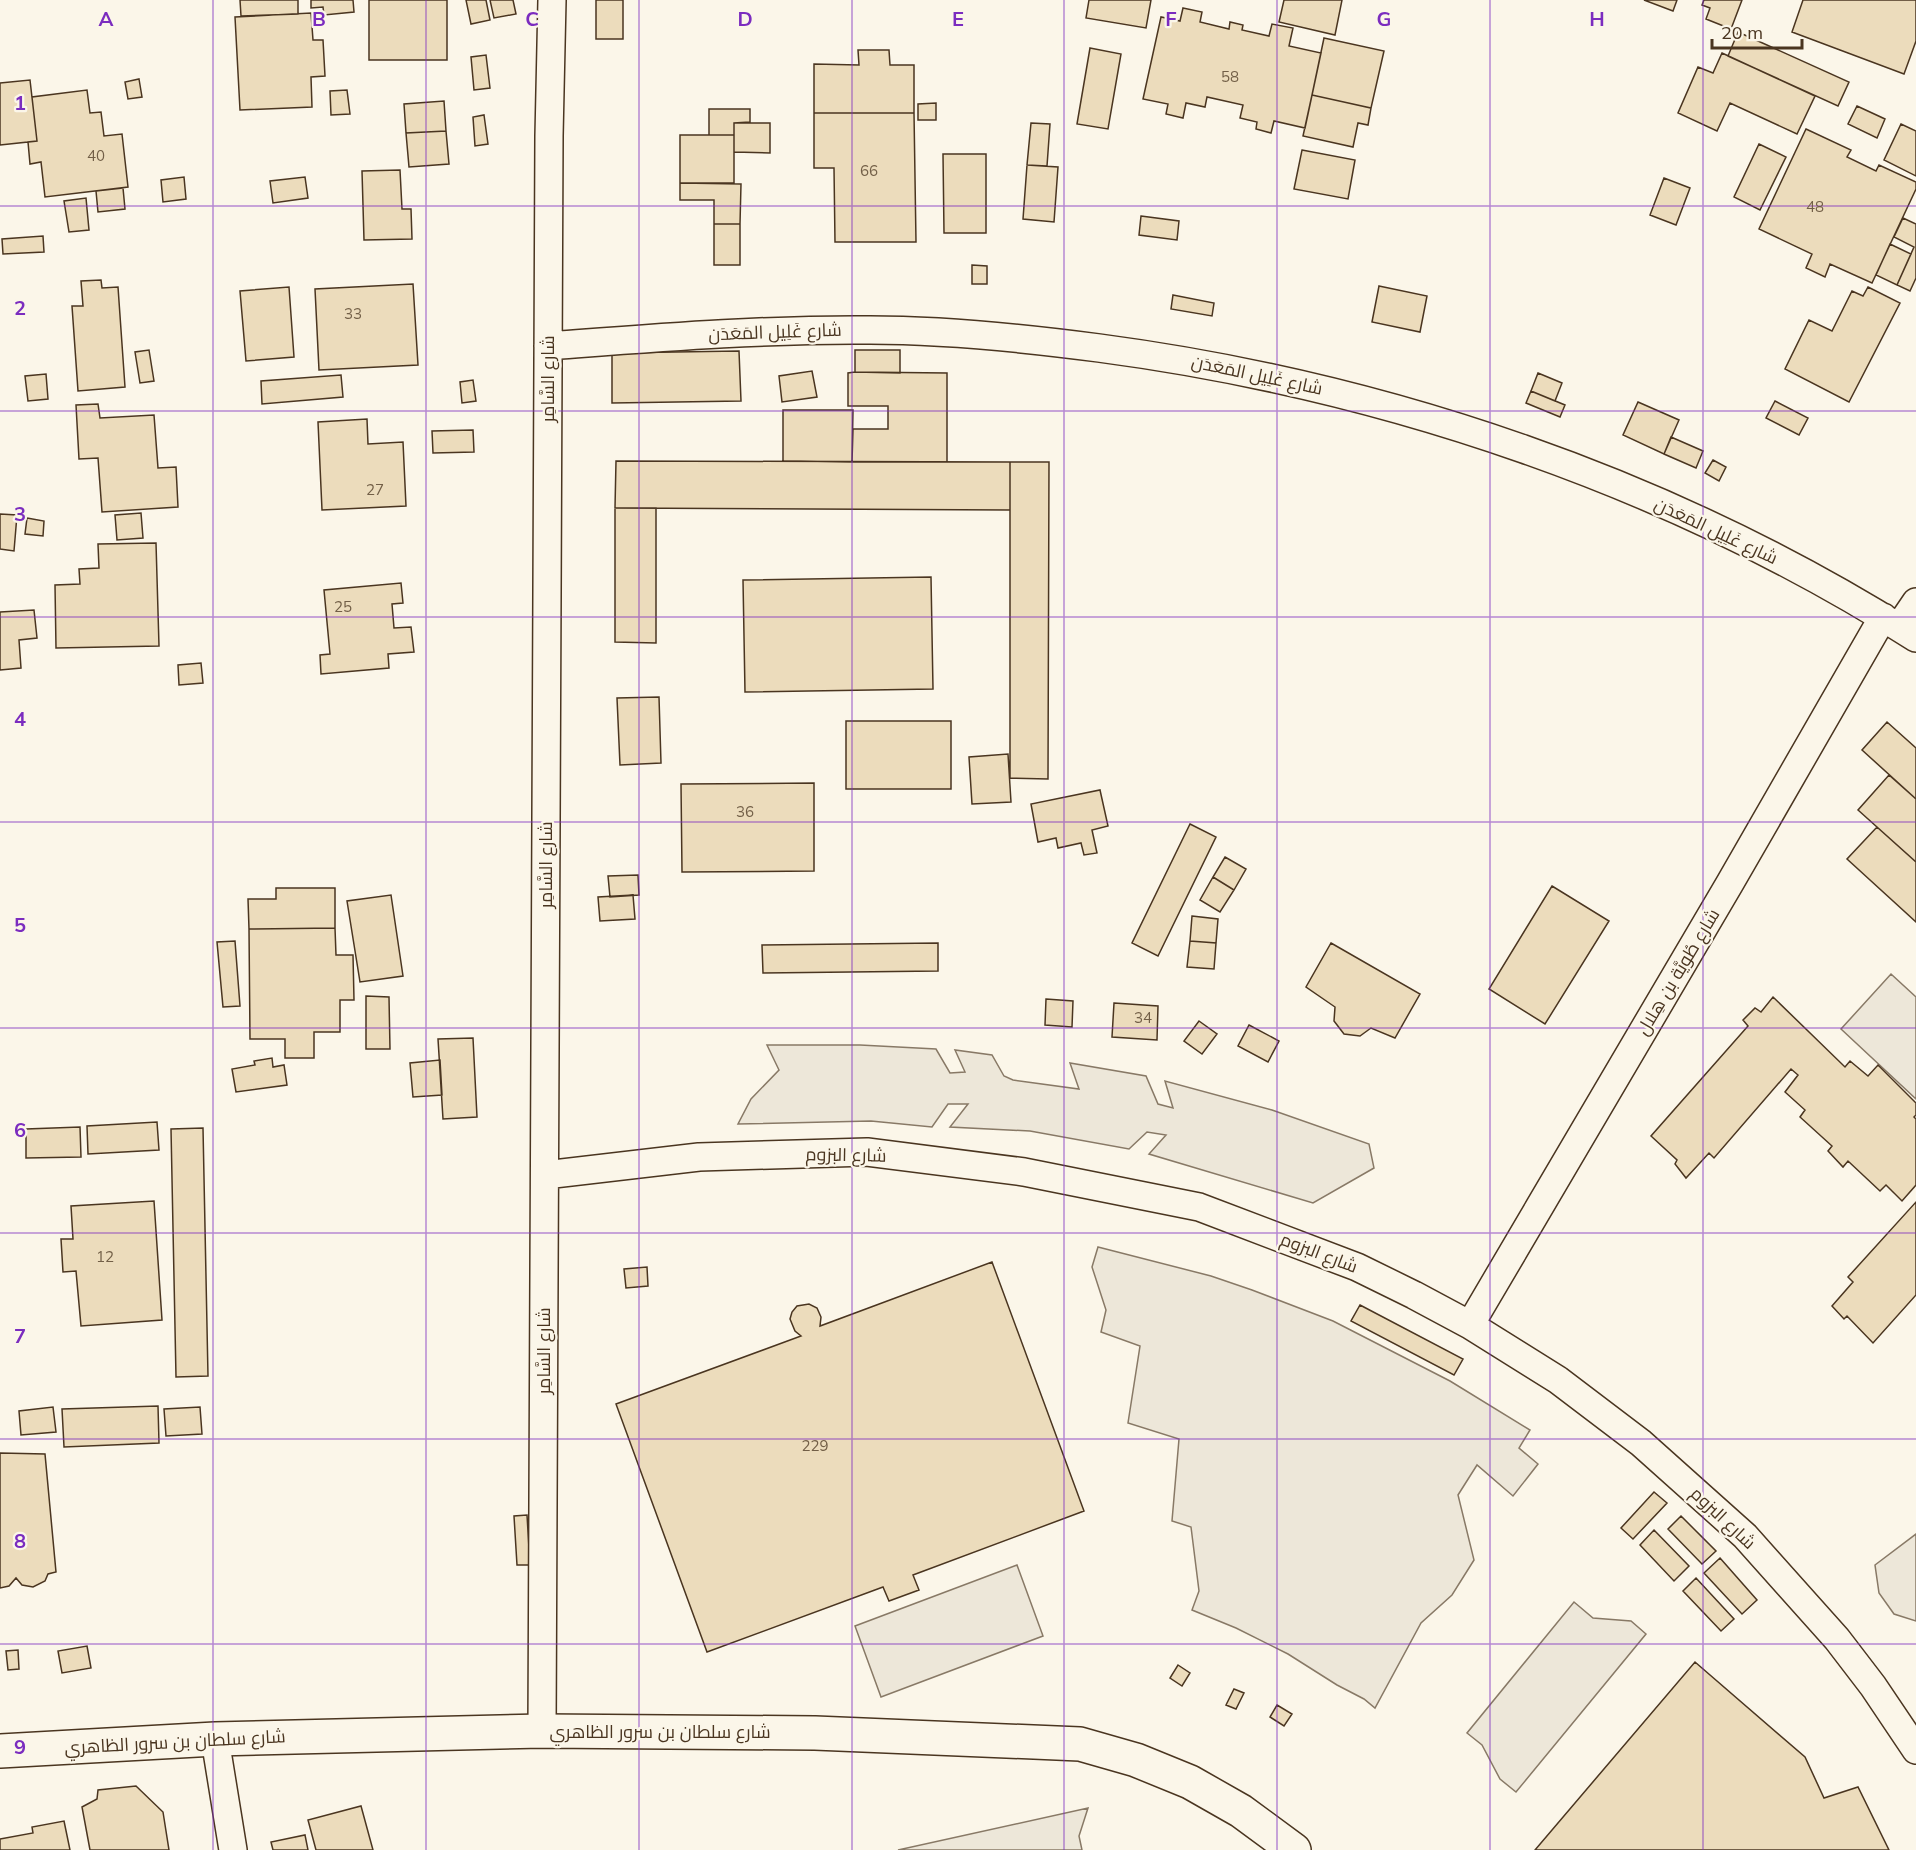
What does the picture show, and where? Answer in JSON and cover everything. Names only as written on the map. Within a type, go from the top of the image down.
[{"type":"street","name":"شارع السَّامِر","points":[[542,1731],[548,346],[552,0]]},
{"type":"street","name":"شارع غَلِيل المَعَدَن","points":[[548,346],[722,333],[873,330],[1024,338],[1174,358],[1323,388],[1469,430],[1611,482],[1749,545],[1899,627]]},
{"type":"street","name":"شارع طُويَّة بن هِلال","points":[[1470,1325],[1730,883],[1916,602]]},
{"type":"street","name":"شارع البزوم","points":[[545,1175],[699,1157],[867,1152],[1024,1172],[1199,1207],[1357,1267],[1414,1294],[1470,1325],[1558,1380],[1641,1443],[1745,1536],[1837,1639],[1913,1736]]},
{"type":"street","name":"شارع سلطان بن سرور الظاهري","points":[[0,1751],[215,1739],[542,1731],[815,1733],[1080,1744],[1136,1760],[1190,1782],[1242,1811],[1294,1850]]},
{"type":"street","points":[[215,1739],[233,1850]]},
{"type":"shaded area","points":[[1891,974],[1916,997],[1916,1099],[1841,1029]]},
{"type":"shaded area","points":[[767,1045],[860,1045],[936,1049],[950,1073],[965,1072],[955,1050],[992,1055],[1004,1076],[1013,1080],[1079,1089],[1070,1063],[1146,1076],[1158,1104],[1173,1108],[1165,1081],[1272,1110],[1369,1144],[1374,1168],[1313,1203],[1149,1154],[1166,1135],[1147,1132],[1129,1149],[1030,1131],[950,1127],[968,1104],[948,1104],[932,1127],[871,1121],[738,1124],[751,1099],[779,1070]]},
{"type":"shaded area","points":[[1098,1247],[1211,1276],[1333,1321],[1450,1381],[1530,1430],[1519,1448],[1538,1464],[1513,1496],[1477,1465],[1458,1495],[1474,1560],[1452,1595],[1421,1623],[1375,1708],[1364,1699],[1288,1654],[1236,1628],[1192,1610],[1199,1591],[1191,1527],[1172,1521],[1179,1439],[1128,1423],[1140,1346],[1101,1332],[1106,1310],[1092,1267]]},
{"type":"shaded area","points":[[1916,1534],[1916,1621],[1894,1614],[1879,1593],[1875,1565]]},
{"type":"shaded area","points":[[1017,1565],[1043,1636],[881,1697],[855,1626]]},
{"type":"shaded area","points":[[1574,1602],[1593,1618],[1631,1621],[1646,1634],[1516,1792],[1500,1779],[1482,1745],[1467,1733]]},
{"type":"shaded area","points":[[1088,1808],[1079,1836],[1082,1850],[898,1850]]},
{"type":"building","points":[[240,0],[298,0],[298,14],[241,16]]},
{"type":"building","points":[[311,0],[353,0],[354,12],[324,15],[323,7],[311,8]]},
{"type":"building","points":[[369,0],[447,0],[447,60],[369,60]]},
{"type":"building","points":[[466,0],[486,0],[490,20],[471,24]]},
{"type":"building","points":[[490,0],[513,0],[516,14],[494,18]]},
{"type":"building","points":[[596,0],[623,0],[623,39],[596,39]]},
{"type":"building","points":[[1089,0],[1151,0],[1146,28],[1086,18]]},
{"type":"building","points":[[1284,0],[1342,0],[1335,35],[1279,22]]},
{"type":"building","points":[[1644,0],[1677,0],[1673,11]]},
{"type":"building","points":[[1704,0],[1742,0],[1731,29],[1706,19],[1710,8],[1702,5]]},
{"type":"building","points":[[1803,0],[1916,0],[1916,41],[1904,74],[1792,32]]},
{"type":"building","points":[[1183,8],[1202,12],[1200,22],[1229,29],[1230,22],[1243,25],[1242,30],[1269,36],[1272,24],[1293,28],[1289,46],[1321,53],[1305,128],[1274,121],[1271,133],[1256,129],[1257,122],[1240,118],[1243,105],[1207,97],[1205,107],[1186,103],[1183,118],[1166,114],[1168,104],[1143,99],[1161,17],[1180,21]]},
{"type":"building","points":[[311,13],[313,40],[323,40],[325,76],[311,77],[312,107],[240,110],[235,17]]},
{"type":"building","points":[[1738,32],[1849,82],[1838,106],[1728,56]]},
{"type":"building","points":[[1324,38],[1384,51],[1371,108],[1312,95]]},
{"type":"building","points":[[1090,48],[1121,54],[1108,129],[1077,124]]},
{"type":"building","points":[[858,50],[889,50],[890,65],[914,65],[914,113],[814,113],[814,64],[859,65]]},
{"type":"building","points":[[1722,53],[1815,96],[1797,134],[1730,103],[1717,131],[1678,113],[1698,67],[1713,73]]},
{"type":"building","points":[[486,55],[490,88],[474,90],[471,57]]},
{"type":"building","points":[[139,79],[142,97],[128,99],[125,82]]},
{"type":"building","points":[[30,80],[37,141],[0,145],[0,83]]},
{"type":"building","points":[[87,90],[90,113],[101,112],[104,136],[122,134],[128,187],[45,197],[41,162],[30,164],[28,142],[37,141],[32,97]]},
{"type":"building","points":[[347,90],[350,114],[331,115],[330,91]]},
{"type":"building","points":[[1312,95],[1371,108],[1368,125],[1358,123],[1353,147],[1303,136]]},
{"type":"building","points":[[444,101],[446,131],[406,133],[404,104]]},
{"type":"building","points":[[936,103],[936,120],[918,120],[918,104]]},
{"type":"building","points":[[1857,106],[1885,119],[1877,138],[1848,124]]},
{"type":"building","points":[[709,109],[750,109],[750,122],[734,123],[734,135],[709,135]]},
{"type":"building","points":[[814,113],[914,113],[916,242],[835,242],[834,168],[814,168]]},
{"type":"building","points":[[484,115],[488,144],[475,146],[473,117]]},
{"type":"building","points":[[734,123],[770,123],[770,153],[734,152]]},
{"type":"building","points":[[1031,123],[1050,124],[1047,166],[1027,165]]},
{"type":"building","points":[[1901,124],[1916,131],[1916,176],[1884,160]]},
{"type":"building","points":[[1806,129],[1851,150],[1847,157],[1876,171],[1879,165],[1916,182],[1916,189],[1872,283],[1830,264],[1825,277],[1806,268],[1812,254],[1759,229]]},
{"type":"building","points":[[446,131],[449,164],[409,167],[406,133]]},
{"type":"building","points":[[680,135],[734,135],[734,183],[680,183]]},
{"type":"building","points":[[1759,144],[1786,157],[1760,210],[1734,197]]},
{"type":"building","points":[[1302,150],[1355,160],[1348,199],[1294,189]]},
{"type":"building","points":[[943,154],[986,154],[986,233],[944,233]]},
{"type":"building","points":[[1027,165],[1058,167],[1054,222],[1023,219]]},
{"type":"building","points":[[400,170],[402,209],[411,209],[412,239],[364,240],[362,171]]},
{"type":"building","points":[[184,177],[186,199],[163,202],[161,180]]},
{"type":"building","points":[[305,177],[308,198],[273,203],[270,181]]},
{"type":"building","points":[[1664,178],[1690,188],[1676,225],[1650,215]]},
{"type":"building","points":[[680,183],[741,184],[740,224],[714,224],[714,200],[680,200]]},
{"type":"building","points":[[123,188],[125,209],[98,212],[96,191]]},
{"type":"building","points":[[86,198],[89,230],[69,232],[64,201]]},
{"type":"building","points":[[1141,216],[1179,221],[1177,240],[1139,235]]},
{"type":"building","points":[[1903,218],[1916,224],[1916,278],[1910,291],[1897,285],[1914,247],[1894,237]]},
{"type":"building","points":[[714,224],[740,224],[740,265],[714,265]]},
{"type":"building","points":[[43,236],[44,252],[3,254],[2,239]]},
{"type":"building","points":[[1890,244],[1911,254],[1897,285],[1876,275]]},
{"type":"building","points":[[972,265],[987,266],[987,284],[972,284]]},
{"type":"building","points":[[101,280],[102,288],[118,287],[125,387],[78,391],[72,306],[83,306],[81,281]]},
{"type":"building","points":[[413,284],[418,365],[319,370],[315,289]]},
{"type":"building","points":[[1379,286],[1427,296],[1420,332],[1372,322]]},
{"type":"building","points":[[289,287],[294,357],[246,361],[240,291]]},
{"type":"building","points":[[1868,287],[1900,303],[1849,402],[1785,369],[1809,320],[1832,331],[1852,291],[1863,296]]},
{"type":"building","points":[[1173,295],[1214,303],[1212,316],[1171,309]]},
{"type":"building","points":[[149,350],[154,381],[140,383],[135,352]]},
{"type":"building","points":[[855,350],[900,350],[900,373],[855,372]]},
{"type":"building","points":[[739,351],[741,401],[612,403],[612,353]]},
{"type":"building","points":[[812,371],[817,397],[782,402],[779,376]]},
{"type":"building","points":[[848,373],[947,373],[947,462],[852,462],[853,429],[888,429],[888,406],[848,406]]},
{"type":"building","points":[[1538,373],[1562,383],[1555,401],[1531,391]]},
{"type":"building","points":[[46,374],[48,399],[28,401],[25,376]]},
{"type":"building","points":[[341,375],[343,397],[262,404],[261,381]]},
{"type":"building","points":[[473,380],[476,401],[462,403],[460,382]]},
{"type":"building","points":[[1531,391],[1565,405],[1560,417],[1526,403]]},
{"type":"building","points":[[1775,401],[1808,418],[1799,435],[1766,418]]},
{"type":"building","points":[[1638,402],[1679,420],[1664,454],[1623,435]]},
{"type":"building","points":[[98,404],[100,418],[154,415],[158,468],[176,467],[178,507],[102,512],[98,458],[79,459],[76,405]]},
{"type":"building","points":[[783,410],[853,410],[852,462],[783,461]]},
{"type":"building","points":[[367,419],[368,444],[403,442],[406,506],[322,510],[318,422]]},
{"type":"building","points":[[473,430],[474,452],[433,453],[432,431]]},
{"type":"building","points":[[1671,437],[1703,451],[1696,468],[1664,454]]},
{"type":"building","points":[[1713,460],[1726,467],[1719,481],[1705,473]]},
{"type":"building","points":[[616,461],[1010,462],[1010,510],[615,508]]},
{"type":"building","points":[[1010,462],[1049,462],[1048,779],[1010,778]]},
{"type":"building","points":[[615,508],[656,508],[656,643],[615,642]]},
{"type":"building","points":[[141,513],[143,538],[117,540],[115,515]]},
{"type":"building","points":[[0,514],[17,515],[14,551],[0,549]]},
{"type":"building","points":[[27,518],[44,521],[43,536],[25,534]]},
{"type":"building","points":[[156,543],[159,646],[56,648],[55,585],[80,584],[79,569],[99,568],[98,544]]},
{"type":"building","points":[[931,577],[933,689],[745,692],[743,580]]},
{"type":"building","points":[[401,583],[403,603],[392,604],[394,628],[411,627],[414,652],[388,654],[389,668],[321,674],[320,655],[330,654],[324,590]]},
{"type":"building","points":[[34,610],[37,638],[19,640],[21,668],[0,670],[0,612]]},
{"type":"building","points":[[201,663],[203,683],[179,685],[178,665]]},
{"type":"building","points":[[659,697],[661,763],[620,765],[617,698]]},
{"type":"building","points":[[846,721],[951,721],[951,789],[846,789]]},
{"type":"building","points":[[1887,722],[1916,748],[1916,799],[1862,750]]},
{"type":"building","points":[[1008,754],[1011,802],[972,804],[969,757]]},
{"type":"building","points":[[1889,775],[1916,799],[1916,862],[1858,810]]},
{"type":"building","points":[[814,783],[814,871],[682,872],[681,784]]},
{"type":"building","points":[[1100,790],[1108,826],[1092,830],[1097,853],[1084,855],[1081,843],[1058,848],[1056,838],[1038,842],[1031,804]]},
{"type":"building","points":[[1190,824],[1216,837],[1158,956],[1132,943]]},
{"type":"building","points":[[1877,827],[1916,862],[1916,922],[1847,859]]},
{"type":"building","points":[[1225,857],[1246,869],[1234,890],[1213,877]]},
{"type":"building","points":[[638,875],[639,895],[610,897],[608,876]]},
{"type":"building","points":[[1213,877],[1234,890],[1220,912],[1200,900]]},
{"type":"building","points":[[1552,886],[1609,921],[1545,1024],[1489,989]]},
{"type":"building","points":[[276,888],[335,888],[335,928],[249,929],[248,899],[276,899]]},
{"type":"building","points":[[391,895],[403,976],[360,982],[347,901]]},
{"type":"building","points":[[633,895],[635,919],[600,921],[598,897]]},
{"type":"building","points":[[1192,916],[1218,919],[1216,943],[1190,941]]},
{"type":"building","points":[[335,928],[336,955],[353,955],[354,1000],[340,1000],[340,1032],[314,1032],[314,1058],[285,1058],[285,1039],[250,1039],[249,929]]},
{"type":"building","points":[[235,941],[240,1006],[223,1007],[217,942]]},
{"type":"building","points":[[1190,941],[1216,943],[1214,969],[1187,967]]},
{"type":"building","points":[[938,943],[938,971],[763,973],[762,945]]},
{"type":"building","points":[[1331,943],[1420,994],[1395,1038],[1371,1028],[1360,1036],[1344,1034],[1334,1021],[1335,1007],[1306,987]]},
{"type":"building","points":[[366,996],[389,997],[390,1049],[366,1049]]},
{"type":"building","points":[[1773,997],[1845,1067],[1850,1061],[1868,1076],[1878,1065],[1916,1103],[1914,1117],[1916,1119],[1916,1185],[1902,1201],[1886,1185],[1880,1191],[1848,1161],[1843,1167],[1828,1151],[1832,1146],[1800,1117],[1805,1110],[1785,1092],[1798,1075],[1791,1069],[1714,1158],[1709,1153],[1686,1178],[1675,1164],[1677,1160],[1651,1136],[1748,1026],[1743,1020],[1755,1008],[1761,1012]]},
{"type":"building","points":[[1046,999],[1073,1001],[1072,1027],[1045,1025]]},
{"type":"building","points":[[1114,1003],[1158,1006],[1157,1040],[1112,1037]]},
{"type":"building","points":[[1199,1021],[1217,1034],[1202,1054],[1184,1041]]},
{"type":"building","points":[[1249,1025],[1279,1041],[1268,1062],[1238,1046]]},
{"type":"building","points":[[473,1038],[477,1117],[443,1119],[438,1039]]},
{"type":"building","points":[[272,1058],[273,1067],[284,1065],[287,1085],[236,1092],[232,1069],[255,1065],[254,1061]]},
{"type":"building","points":[[440,1060],[442,1095],[413,1097],[410,1063]]},
{"type":"building","points":[[157,1122],[159,1150],[88,1154],[87,1126]]},
{"type":"building","points":[[80,1127],[81,1157],[26,1158],[26,1129]]},
{"type":"building","points":[[203,1128],[208,1376],[176,1377],[171,1129]]},
{"type":"building","points":[[154,1201],[162,1320],[81,1326],[76,1271],[63,1272],[61,1239],[73,1239],[71,1206]]},
{"type":"building","points":[[1916,1202],[1916,1295],[1873,1343],[1847,1316],[1844,1319],[1832,1306],[1853,1282],[1848,1277]]},
{"type":"building","points":[[992,1262],[1084,1511],[913,1575],[919,1590],[889,1601],[883,1587],[707,1652],[616,1404],[801,1336],[795,1331],[790,1319],[797,1306],[809,1304],[817,1308],[821,1317],[820,1326]]},
{"type":"building","points":[[647,1267],[648,1286],[626,1288],[624,1269]]},
{"type":"building","points":[[1360,1305],[1463,1359],[1454,1375],[1351,1321]]},
{"type":"building","points":[[158,1406],[159,1443],[64,1447],[62,1409]]},
{"type":"building","points":[[53,1407],[56,1432],[21,1435],[19,1411]]},
{"type":"building","points":[[200,1407],[202,1434],[166,1436],[164,1409]]},
{"type":"building","points":[[0,1453],[45,1454],[56,1572],[48,1574],[45,1581],[33,1587],[22,1585],[16,1578],[9,1586],[0,1588]]},
{"type":"building","points":[[1654,1492],[1667,1503],[1633,1539],[1621,1528]]},
{"type":"building","points":[[527,1515],[530,1565],[517,1565],[514,1516]]},
{"type":"building","points":[[1681,1516],[1716,1551],[1702,1564],[1668,1529]]},
{"type":"building","points":[[1654,1530],[1689,1566],[1674,1581],[1640,1545]]},
{"type":"building","points":[[1720,1558],[1757,1600],[1742,1614],[1704,1573]]},
{"type":"building","points":[[1696,1578],[1734,1619],[1721,1631],[1683,1591]]},
{"type":"building","points":[[87,1646],[91,1668],[62,1673],[58,1651]]},
{"type":"building","points":[[18,1650],[19,1669],[8,1670],[6,1651]]},
{"type":"building","points":[[1695,1662],[1805,1757],[1824,1798],[1858,1787],[1889,1850],[1535,1850]]},
{"type":"building","points":[[1178,1665],[1190,1673],[1182,1686],[1170,1678]]},
{"type":"building","points":[[1234,1689],[1244,1693],[1236,1709],[1226,1705]]},
{"type":"building","points":[[1277,1705],[1292,1714],[1284,1726],[1270,1717]]},
{"type":"building","points":[[136,1786],[163,1812],[169,1850],[90,1850],[82,1807],[97,1799],[98,1790]]},
{"type":"building","points":[[361,1806],[373,1850],[316,1850],[308,1820]]},
{"type":"building","points":[[64,1821],[70,1850],[0,1850],[0,1839],[33,1833],[32,1827]]},
{"type":"building","points":[[305,1835],[308,1850],[273,1850],[271,1842]]}]
